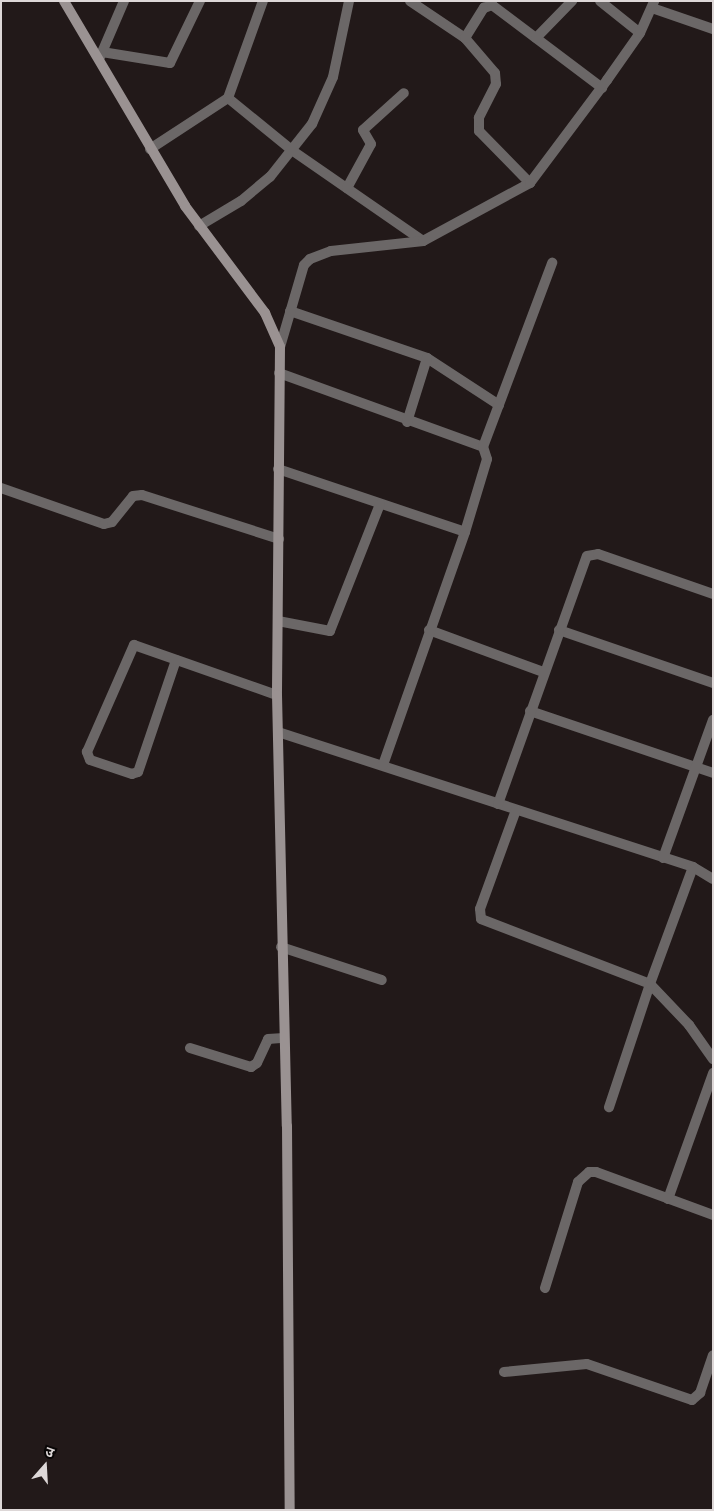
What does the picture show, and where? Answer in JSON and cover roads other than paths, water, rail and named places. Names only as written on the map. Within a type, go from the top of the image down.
[{"type":"street","points":[[64,1],[101,56],[150,149],[199,226],[265,313],[280,347]]},
{"type":"street","points":[[101,56],[124,1]]},
{"type":"street","points":[[101,56],[170,63],[200,1]]},
{"type":"street","points":[[150,149],[228,98],[263,1]]},
{"type":"street","points":[[199,226],[260,186],[293,151],[312,124],[329,90],[349,1]]},
{"type":"street","points":[[410,1],[465,38],[497,78],[479,118],[479,131],[530,183]]},
{"type":"street","points":[[536,38],[572,1]]},
{"type":"street","points":[[600,1],[640,33]]},
{"type":"street","points":[[465,38],[484,8],[490,4],[602,88]]},
{"type":"street","points":[[290,1510],[284,1038],[276,695],[280,539],[278,469],[279,373],[280,347],[290,311],[304,264],[314,256],[423,241],[530,183],[602,88],[640,33],[653,4],[713,29]]},
{"type":"street","points":[[348,188],[370,144],[363,130],[404,93]]},
{"type":"street","points":[[228,98],[293,151],[423,241]]},
{"type":"street","points":[[383,766],[464,532],[487,459],[483,448],[552,263]]},
{"type":"street","points":[[290,311],[427,358],[500,405]]},
{"type":"street","points":[[407,422],[427,358]]},
{"type":"street","points":[[279,373],[407,422],[483,448]]},
{"type":"street","points":[[278,469],[464,532]]},
{"type":"street","points":[[1,488],[104,524],[112,522],[133,496],[142,495],[280,539]]},
{"type":"street","points":[[278,622],[330,631],[380,504]]},
{"type":"street","points":[[498,804],[543,672],[585,559],[592,552],[713,594]]},
{"type":"street","points":[[429,630],[543,672]]},
{"type":"street","points":[[559,630],[713,683]]},
{"type":"street","points":[[176,660],[138,772],[132,774],[90,760],[87,752],[133,645],[176,660],[276,695]]},
{"type":"street","points":[[530,711],[713,773]]},
{"type":"street","points":[[663,858],[694,767],[713,720]]},
{"type":"street","points":[[278,732],[693,867],[713,879]]},
{"type":"street","points":[[516,810],[480,909],[481,919],[650,984],[689,1024],[713,1059]]},
{"type":"street","points":[[609,1107],[650,984],[693,867]]},
{"type":"street","points":[[281,947],[382,980]]},
{"type":"street","points":[[190,1048],[251,1067],[257,1063],[268,1039],[284,1038]]},
{"type":"street","points":[[668,1199],[713,1074]]},
{"type":"street","points":[[545,1288],[578,1182],[584,1175],[596,1172],[713,1215]]},
{"type":"street","points":[[504,1372],[587,1364],[692,1400],[700,1393],[713,1355]]}]
